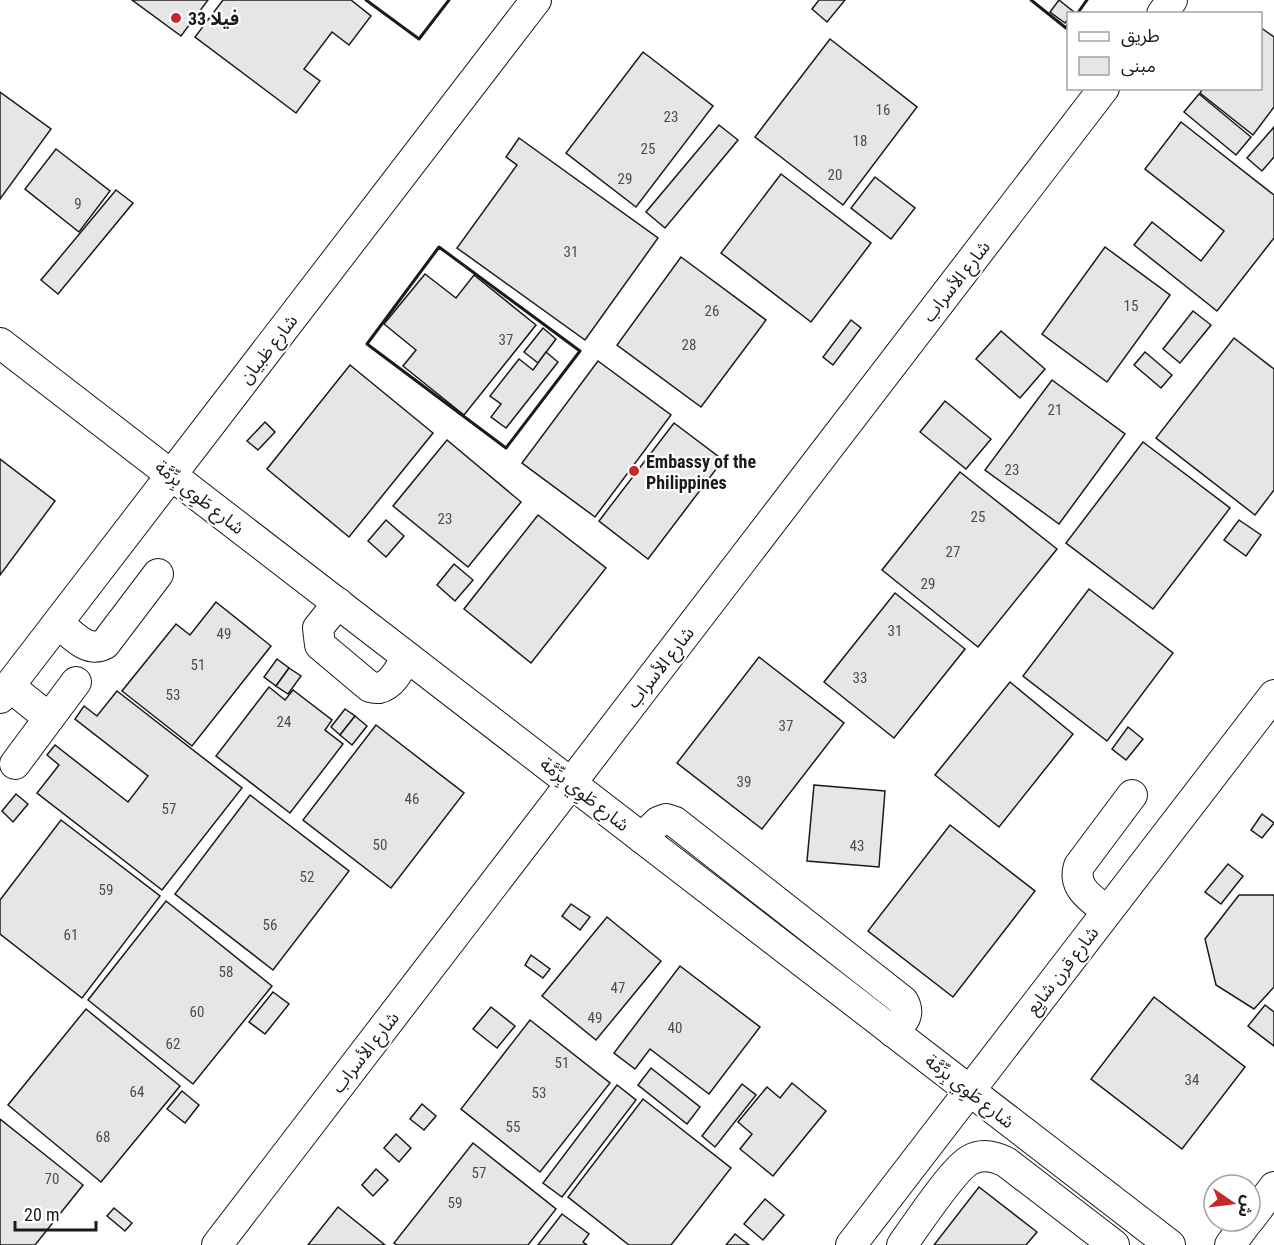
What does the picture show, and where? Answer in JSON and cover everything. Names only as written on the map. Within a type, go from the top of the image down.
[{"type":"street","name":"شارع ظبيان","points":[[4,692],[536,0]]},
{"type":"street","name":"شارع الأسراب","points":[[217,1245],[1102,90]]},
{"type":"street","name":"شارع طَوِي بِرِّمَّة","points":[[0,343],[1170,1245]]},
{"type":"street","points":[[101,567],[139,600]]},
{"type":"street","points":[[58,622],[87,646],[100,647],[105,644],[158,574]]},
{"type":"street","points":[[338,603],[318,628],[320,645],[370,687],[376,689],[387,685],[407,657]]},
{"type":"street","points":[[15,764],[76,682]]},
{"type":"street","points":[[4,692],[49,718]]},
{"type":"street","name":"شارع قرن شايِع","points":[[850,1245],[1274,695]]},
{"type":"street","points":[[1107,911],[1085,893],[1077,880],[1079,866],[1132,795]]},
{"type":"street","points":[[1094,846],[1133,878]]},
{"type":"street","points":[[902,1245],[961,1166],[978,1157],[997,1157],[1006,1162],[1114,1245]]},
{"type":"street","points":[[1071,1212],[1091,1185]]},
{"type":"street","points":[[1262,1203],[1274,1188]]},
{"type":"street","points":[[1230,1245],[1239,1233]]},
{"type":"building","name":"فيلا 33","points":[[132,0],[208,0],[181,36]]},
{"type":"building","points":[[223,0],[351,0],[371,16],[349,45],[332,32],[304,69],[320,81],[296,113],[195,37]]},
{"type":"building","points":[[819,0],[845,0],[827,22],[812,9]]},
{"type":"building","points":[[1059,0],[1074,12],[1067,12],[1065,23],[1050,12]]},
{"type":"building","points":[[1262,28],[1274,37],[1274,107],[1253,135],[1200,93],[1202,90],[1262,90]]},
{"type":"building","points":[[830,39],[917,107],[843,205],[755,137]]},
{"type":"building","points":[[643,52],[713,106],[636,207],[566,153]]},
{"type":"building","points":[[0,92],[51,129],[0,199]]},
{"type":"building","points":[[1199,94],[1251,137],[1236,155],[1184,112]]},
{"type":"building","points":[[1181,122],[1274,195],[1274,238],[1217,311],[1134,245],[1152,222],[1201,261],[1224,231],[1145,169]]},
{"type":"building","points":[[719,125],[738,140],[665,228],[646,212]]},
{"type":"building","points":[[1274,127],[1274,157],[1262,171],[1247,158]]},
{"type":"building","points":[[519,138],[658,238],[585,340],[457,248],[517,165],[506,157]]},
{"type":"building","points":[[56,149],[110,191],[79,232],[25,189]]},
{"type":"building","points":[[781,174],[871,243],[811,322],[721,253]]},
{"type":"building","points":[[875,177],[915,208],[891,239],[851,208]]},
{"type":"building","points":[[116,190],[133,203],[58,294],[41,280]]},
{"type":"building","points":[[1105,247],[1170,295],[1107,382],[1042,334]]},
{"type":"building","points":[[681,257],[766,320],[701,407],[617,345]]},
{"type":"building","points":[[425,274],[456,298],[474,275],[536,325],[464,415],[403,366],[416,350],[384,324]]},
{"type":"building","points":[[1193,311],[1211,325],[1180,363],[1163,349]]},
{"type":"building","points":[[851,320],[861,328],[833,365],[823,357]]},
{"type":"building","points":[[543,328],[556,339],[538,363],[524,352]]},
{"type":"building","points":[[1001,331],[1045,369],[1020,398],[976,359]]},
{"type":"building","points":[[1234,338],[1274,369],[1274,490],[1255,515],[1156,438]]},
{"type":"building","points":[[546,352],[558,362],[506,428],[491,417],[501,404],[490,396],[519,359],[533,370]]},
{"type":"building","points":[[1145,352],[1172,375],[1161,388],[1134,365]]},
{"type":"building","points":[[598,361],[671,415],[595,517],[522,463]]},
{"type":"building","points":[[350,365],[433,433],[349,537],[267,469]]},
{"type":"building","points":[[1052,380],[1125,434],[1059,524],[985,470]]},
{"type":"building","points":[[945,401],[991,439],[966,469],[920,432]]},
{"type":"building","points":[[265,422],[275,432],[258,450],[247,441]]},
{"type":"building","points":[[674,423],[723,460],[648,559],[599,521]]},
{"type":"building","points":[[447,440],[521,502],[468,567],[393,506]]},
{"type":"building","points":[[1143,442],[1230,508],[1153,609],[1066,543]]},
{"type":"building","points":[[0,459],[55,501],[0,575]]},
{"type":"building","points":[[960,472],[1057,549],[978,647],[882,570]]},
{"type":"building","points":[[538,515],[606,568],[531,663],[464,609]]},
{"type":"building","points":[[386,520],[404,536],[386,557],[368,541]]},
{"type":"building","points":[[1239,520],[1261,535],[1246,556],[1224,540]]},
{"type":"building","points":[[454,564],[473,580],[455,601],[437,585]]},
{"type":"building","points":[[1089,589],[1173,653],[1107,741],[1023,676]]},
{"type":"building","points":[[895,593],[965,649],[894,738],[824,682]]},
{"type":"building","points":[[216,602],[271,646],[192,746],[122,691],[176,624],[190,635]]},
{"type":"building","points":[[759,657],[844,723],[762,829],[677,763]]},
{"type":"building","points":[[277,659],[289,668],[276,686],[264,677]]},
{"type":"building","points":[[289,668],[301,676],[288,694],[276,686]]},
{"type":"building","points":[[1010,682],[1073,734],[999,827],[935,775]]},
{"type":"building","points":[[269,687],[285,700],[293,690],[332,720],[325,730],[343,744],[290,813],[216,756]]},
{"type":"building","points":[[117,691],[242,788],[162,890],[37,793],[59,765],[47,755],[55,745],[128,802],[148,776],[75,719],[84,706],[97,716]]},
{"type":"building","points":[[345,709],[355,716],[340,735],[331,727]]},
{"type":"building","points":[[355,716],[367,726],[352,745],[340,735]]},
{"type":"building","points":[[376,725],[464,793],[391,888],[303,820]]},
{"type":"building","points":[[1128,727],[1143,739],[1126,760],[1112,749]]},
{"type":"building","points":[[814,785],[885,791],[879,867],[807,861]]},
{"type":"building","points":[[16,794],[28,804],[13,822],[2,811]]},
{"type":"building","points":[[250,795],[349,871],[273,970],[175,894]]},
{"type":"building","points":[[1262,814],[1274,823],[1262,838],[1251,830]]},
{"type":"building","points":[[61,820],[160,896],[82,998],[0,934],[0,900]]},
{"type":"building","points":[[950,825],[1035,891],[953,997],[868,931]]},
{"type":"building","points":[[1228,864],[1243,876],[1221,904],[1205,892]]},
{"type":"building","points":[[1239,895],[1274,895],[1274,987],[1254,1009],[1216,985],[1205,939]]},
{"type":"building","points":[[166,901],[272,986],[193,1084],[88,1000]]},
{"type":"building","points":[[571,904],[590,917],[580,930],[562,916]]},
{"type":"building","points":[[607,917],[661,961],[596,1040],[542,996]]},
{"type":"building","points":[[531,955],[550,969],[543,978],[525,965]]},
{"type":"building","points":[[680,966],[760,1027],[709,1094],[650,1049],[635,1069],[614,1053]]},
{"type":"building","points":[[273,992],[289,1004],[265,1034],[249,1022]]},
{"type":"building","points":[[1154,997],[1245,1067],[1182,1149],[1091,1079]]},
{"type":"building","points":[[1265,1005],[1274,1012],[1274,1046],[1248,1026]]},
{"type":"building","points":[[491,1007],[515,1026],[497,1048],[473,1029]]},
{"type":"building","points":[[86,1009],[180,1086],[101,1182],[8,1105]]},
{"type":"building","points":[[530,1020],[610,1083],[540,1172],[461,1109]]},
{"type":"building","points":[[651,1068],[700,1107],[687,1124],[638,1085]]},
{"type":"building","points":[[792,1083],[826,1111],[773,1176],[740,1149],[752,1134],[738,1122],[767,1087],[780,1098]]},
{"type":"building","points":[[742,1084],[756,1095],[715,1147],[702,1136]]},
{"type":"building","points":[[617,1085],[636,1100],[562,1197],[543,1183]]},
{"type":"building","points":[[182,1091],[199,1105],[185,1123],[167,1109]]},
{"type":"building","points":[[643,1099],[731,1168],[671,1245],[629,1245],[568,1197]]},
{"type":"building","points":[[422,1104],[436,1116],[424,1130],[410,1119]]},
{"type":"building","points":[[0,1119],[83,1185],[35,1245],[0,1245]]},
{"type":"building","points":[[396,1134],[411,1148],[399,1162],[384,1148]]},
{"type":"building","points":[[473,1143],[556,1209],[528,1245],[397,1245],[394,1243]]},
{"type":"building","points":[[376,1169],[388,1180],[373,1196],[362,1185]]},
{"type":"building","points":[[979,1187],[1037,1232],[1026,1245],[934,1245]]},
{"type":"building","points":[[765,1199],[784,1215],[763,1240],[744,1224]]},
{"type":"building","points":[[338,1207],[385,1245],[308,1245]]},
{"type":"building","points":[[114,1208],[132,1223],[125,1231],[107,1216]]},
{"type":"building","points":[[562,1214],[589,1234],[583,1242],[587,1245],[538,1245]]},
{"type":"building","points":[[735,1234],[749,1245],[726,1245]]},
{"type":"wall","points":[[366,0],[419,39],[449,0]]},
{"type":"wall","points":[[1031,0],[1066,28],[1067,26]]},
{"type":"wall","points":[[1078,12],[1087,0]]},
{"type":"wall","points":[[439,247],[580,351],[506,448],[367,344],[439,247]]},
{"type":"place","name":"فيلا 33","points":[[176,18]]},
{"type":"place","name":"Embassy of the Philippines","points":[[634,471]]}]
